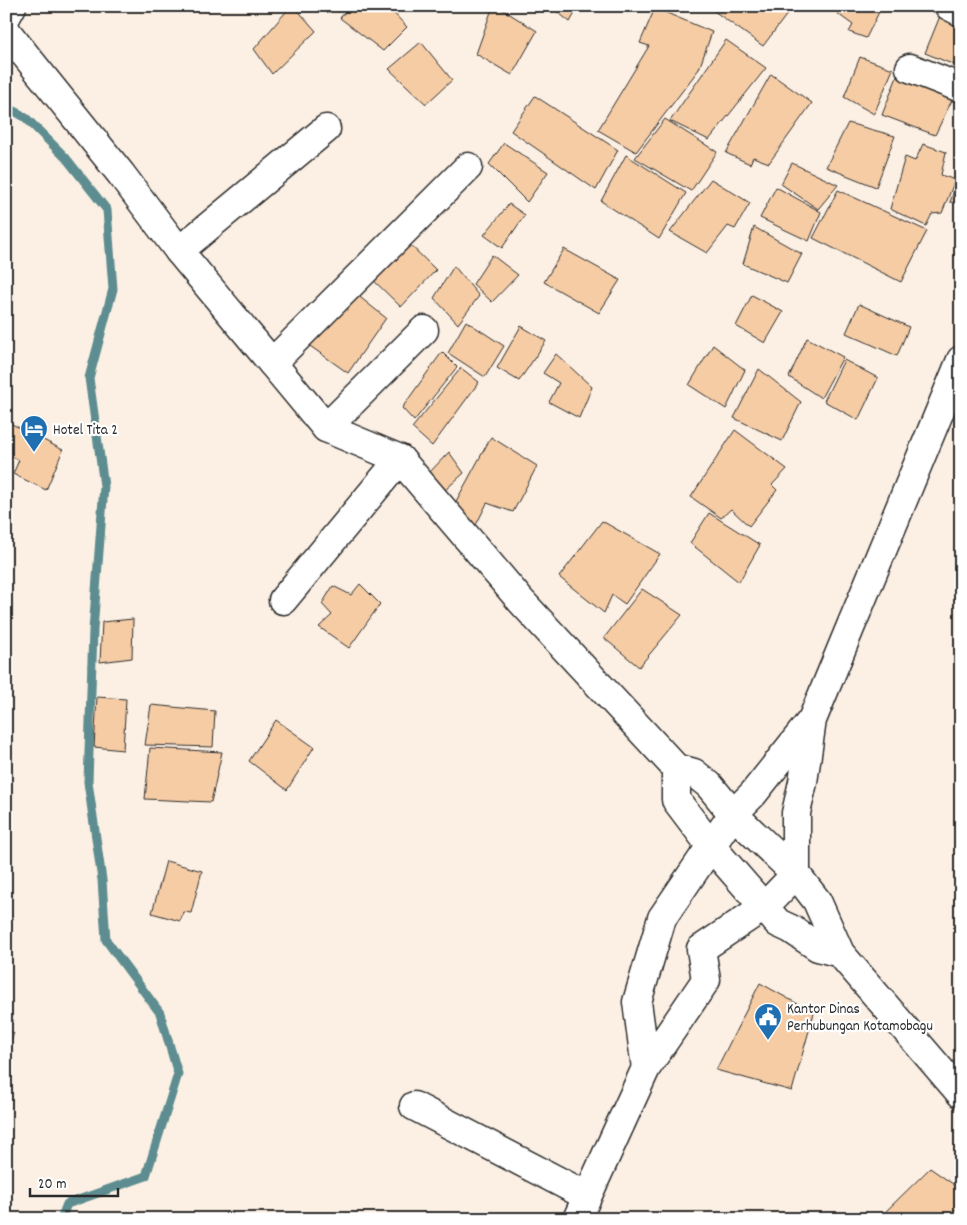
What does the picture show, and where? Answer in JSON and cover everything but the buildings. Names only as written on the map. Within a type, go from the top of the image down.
[{"type":"main road","points":[[6,17],[12,6]]},
{"type":"main road","points":[[949,6],[961,12]]},
{"type":"main road","points":[[6,31],[121,174],[179,250],[326,428],[400,458],[521,601],[676,768],[694,773],[709,785],[734,814],[796,874],[817,901],[840,953],[961,1094]]},
{"type":"main road","points":[[910,68],[961,88]]},
{"type":"main road","points":[[179,250],[326,129]]},
{"type":"main road","points":[[272,363],[468,167]]},
{"type":"main road","points":[[326,428],[424,330]]},
{"type":"main road","points":[[414,1106],[582,1207],[646,1068],[706,980],[701,950],[765,906],[796,874],[796,813],[803,782],[812,720],[961,360]]},
{"type":"main road","points":[[283,600],[400,458]]},
{"type":"main road","points":[[646,1068],[636,1002],[662,918],[710,845],[812,720]]},
{"type":"main road","points":[[676,768],[676,800],[710,845],[778,923],[792,929],[818,947],[840,953]]},
{"type":"waterway","points":[[6,106],[26,118],[66,158],[107,210],[113,289],[89,378],[104,486],[93,630],[88,782],[102,880],[106,940],[160,1013],[178,1074],[146,1176],[67,1204],[61,1219]]},
{"type":"place","name":"Hotel Tita 2","points":[[34,453]]},
{"type":"place","name":"Kantor Dinas Perhubungan Kotamobagu","points":[[768,1041]]}]
